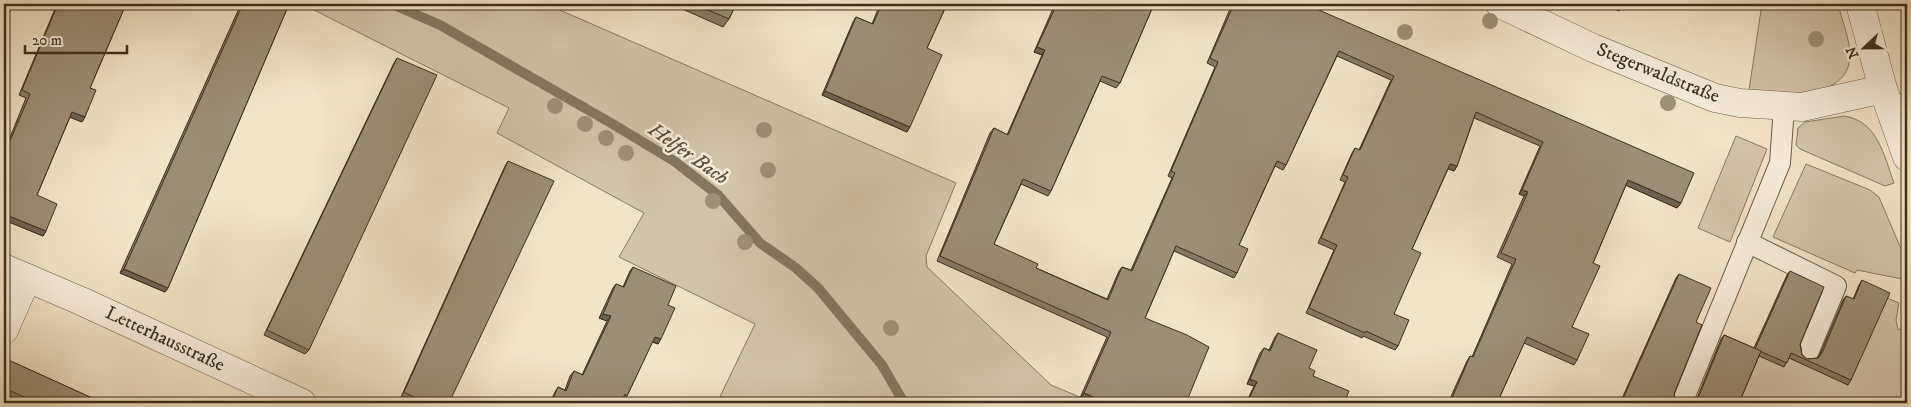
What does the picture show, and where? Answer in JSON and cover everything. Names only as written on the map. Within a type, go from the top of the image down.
[{"type":"street","name":"Stegerwaldstraße","points":[[1500,4],[1593,48],[1708,96],[1740,103],[1784,107],[1894,100]]},
{"type":"street","points":[[1860,4],[1894,100],[1907,157]]},
{"type":"street","name":"Letterhausstraße","points":[[4,330],[15,273],[302,403]]},
{"type":"lane","points":[[1682,403],[1780,163],[1784,107]]},
{"type":"lane","points":[[1747,242],[1836,286],[1808,353]]},
{"type":"shaded area","points":[[302,4],[546,4],[956,183],[926,256],[927,267],[1051,385],[1094,403],[717,403],[755,324],[619,257],[644,213],[497,133],[509,108]]},
{"type":"shaded area","points":[[1762,4],[1838,4],[1850,56],[1846,71],[1838,82],[1810,92],[1777,93],[1749,90]]},
{"type":"shaded area","points":[[1844,116],[1855,119],[1872,132],[1883,151],[1894,183],[1885,186],[1800,149],[1796,145],[1798,128],[1805,122]]},
{"type":"shaded area","points":[[1736,136],[1767,149],[1730,242],[1698,228]]},
{"type":"shaded area","points":[[1806,164],[1870,190],[1879,197],[1907,263],[1907,280],[1857,270],[1855,273],[1773,237]]},
{"type":"shaded area","points":[[1887,298],[1899,303],[1896,320],[1898,330],[1907,326],[1907,403],[1737,403],[1758,356],[1789,357],[1848,385]]},
{"type":"building","points":[[58,4],[126,4],[90,88],[96,90],[85,117],[72,112],[37,195],[57,204],[46,231],[4,214],[4,155],[30,94],[22,90]]},
{"type":"building","points":[[243,4],[289,4],[168,288],[124,269]]},
{"type":"building","points":[[694,4],[736,4],[729,19]]},
{"type":"building","points":[[882,4],[947,4],[927,48],[942,55],[910,127],[825,91],[856,17],[873,24]]},
{"type":"building","points":[[1057,4],[1154,4],[1120,83],[1102,76],[1051,191],[1023,179],[994,244],[1038,264],[1036,268],[1108,300],[1122,267],[1132,271],[1175,173],[1171,171],[1218,62],[1210,58],[1234,4],[1305,4],[1694,173],[1681,203],[1628,180],[1593,263],[1600,266],[1572,327],[1589,334],[1577,360],[1527,337],[1497,403],[1450,403],[1470,356],[1473,357],[1516,259],[1501,253],[1528,192],[1522,190],[1543,142],[1476,112],[1457,166],[1450,164],[1412,249],[1421,253],[1394,314],[1409,320],[1398,346],[1366,331],[1365,333],[1309,308],[1337,245],[1321,238],[1348,177],[1343,175],[1355,148],[1360,150],[1394,76],[1339,51],[1286,165],[1277,161],[1239,245],[1248,249],[1237,273],[1176,246],[1145,318],[1187,335],[1209,347],[1186,403],[1107,403],[1084,393],[1111,332],[940,256],[994,128],[1008,135],[1045,50],[1037,47]]},
{"type":"building","points":[[397,58],[437,75],[309,350],[267,330]]},
{"type":"building","points":[[508,161],[554,181],[449,403],[426,403],[404,392]]},
{"type":"building","points":[[633,267],[676,286],[668,305],[675,308],[661,339],[655,337],[627,396],[625,394],[621,403],[551,403],[558,387],[566,391],[574,371],[583,375],[611,316],[603,314],[616,284],[624,287]]},
{"type":"building","points":[[1790,271],[1824,287],[1800,344],[1802,355],[1807,359],[1818,358],[1822,353],[1846,296],[1854,299],[1862,280],[1890,293],[1851,380],[1791,353],[1787,363],[1755,349]]},
{"type":"building","points":[[1679,274],[1711,288],[1696,322],[1702,325],[1674,394],[1676,403],[1621,403]]},
{"type":"building","points":[[1278,333],[1317,350],[1309,368],[1315,371],[1313,376],[1349,391],[1344,403],[1247,403],[1257,382],[1250,379],[1264,348],[1270,351]]},
{"type":"building","points":[[1724,335],[1761,351],[1739,403],[1696,403]]},
{"type":"building","points":[[4,358],[103,403],[38,403],[4,388]]},
{"type":"waterway","name":"Helfer Bach","points":[[392,4],[440,25],[611,123],[674,161],[718,195],[760,243],[796,268],[818,288],[882,365],[904,403]]}]
